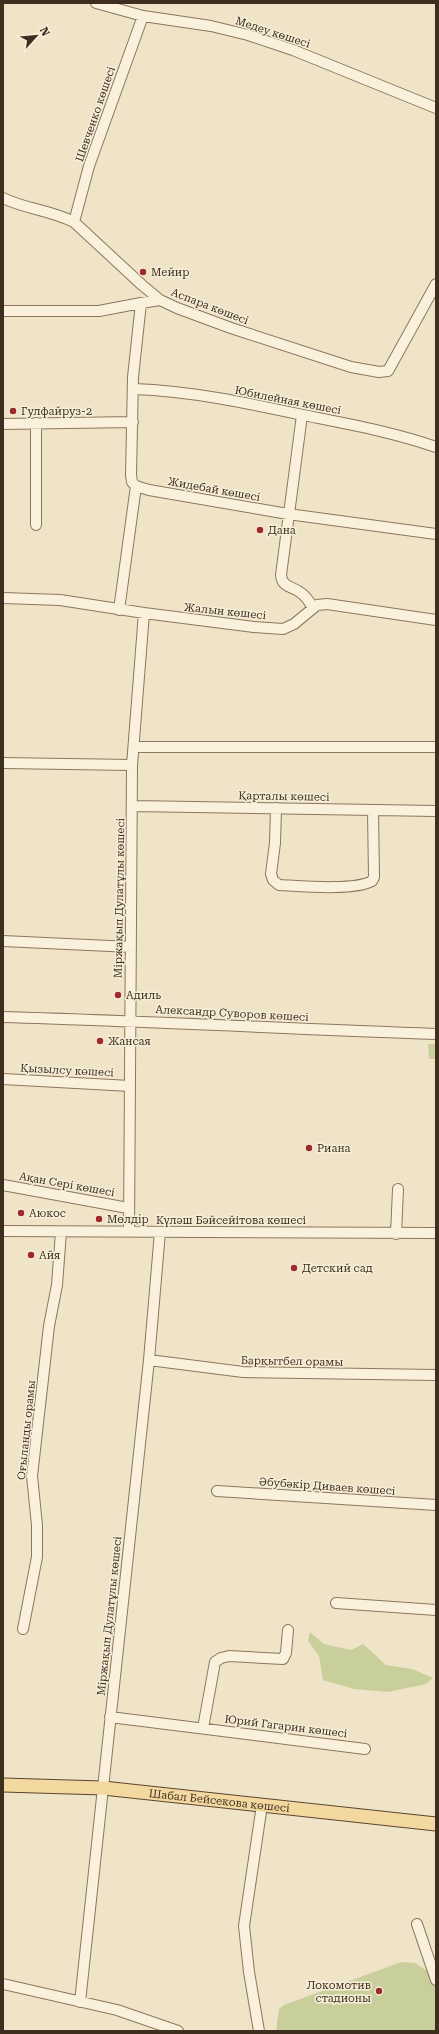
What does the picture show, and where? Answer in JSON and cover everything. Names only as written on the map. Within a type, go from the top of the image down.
[{"type":"main road","name":"Шабал Бейсекова көшесі","points":[[3,1785],[103,1788],[436,1824]]},
{"type":"street","name":"Медеу көшесі","points":[[96,3],[143,16],[211,26],[248,34],[293,50],[436,108]]},
{"type":"street","name":"Шевченко көшесі","points":[[74,222],[91,159],[143,16]]},
{"type":"street","name":"Аспара көшесі","points":[[6,202],[38,208],[74,222],[160,300],[231,328],[351,366],[379,372],[388,371],[436,284]]},
{"type":"street","points":[[3,311],[99,311],[160,300]]},
{"type":"street","points":[[119,610],[136,486],[132,482],[131,475],[134,389],[133,378],[141,303]]},
{"type":"street","name":"Юбилейная көшесі","points":[[134,389],[162,390],[220,398],[404,436],[436,447]]},
{"type":"street","points":[[302,415],[288,514],[281,581],[286,586],[300,591],[313,608],[317,605],[326,604],[436,620]]},
{"type":"street","points":[[3,424],[133,422]]},
{"type":"street","points":[[36,423],[36,525]]},
{"type":"street","name":"Жидебай көшесі","points":[[136,486],[149,490],[288,514],[436,534]]},
{"type":"street","name":"Жалын көшесі","points":[[3,598],[60,600],[144,614],[283,629],[294,624],[313,608]]},
{"type":"street","name":"Міржақып Дулатұлы көшесі","points":[[129,1232],[129,1020],[132,765],[144,614]]},
{"type":"street","points":[[134,747],[436,747]]},
{"type":"street","points":[[3,763],[132,765]]},
{"type":"street","name":"Қарталы көшесі","points":[[132,806],[436,810]]},
{"type":"street","points":[[276,808],[275,842],[270,874],[273,880],[279,885],[359,886],[372,881],[374,877],[373,810]]},
{"type":"street","points":[[3,941],[131,947]]},
{"type":"street","name":"Александр Суворов көшесі","points":[[3,1017],[129,1020],[218,1026],[436,1034]]},
{"type":"street","name":"Қызылсу көшесі","points":[[3,1079],[130,1086]]},
{"type":"street","name":"Ақан Сері көшесі","points":[[3,1185],[128,1208]]},
{"type":"street","points":[[396,1234],[398,1189]]},
{"type":"street","name":"Күләш Бәйсейітова көшесі","points":[[3,1231],[293,1231],[396,1234],[436,1233]]},
{"type":"street","name":"Оғыланды орамы","points":[[23,1629],[37,1557],[37,1525],[32,1476],[49,1326],[57,1285],[61,1232]]},
{"type":"street","name":"Міржақып Дулатұлы көшесі","points":[[80,2002],[149,1360],[160,1232]]},
{"type":"street","name":"Барқытбел орамы","points":[[149,1360],[243,1372],[436,1375]]},
{"type":"street","name":"Әбубәкір Диваев көшесі","points":[[217,1491],[436,1505]]},
{"type":"street","points":[[336,1603],[436,1610]]},
{"type":"street","points":[[203,1728],[215,1662],[228,1656],[283,1659],[286,1653],[288,1630]]},
{"type":"street","name":"Юрий Гагарин көшесі","points":[[110,1717],[365,1749]]},
{"type":"street","points":[[259,2031],[249,1972],[244,1926],[262,1805]]},
{"type":"street","points":[[417,1924],[436,1980]]},
{"type":"street","points":[[3,1984],[117,2010],[178,2031]]},
{"type":"green space","points":[[428,1044],[436,1044],[436,1059],[429,1059]]},
{"type":"green space","points":[[310,1632],[324,1644],[351,1650],[363,1644],[386,1665],[412,1669],[433,1678],[426,1684],[388,1692],[354,1689],[323,1680],[319,1656],[308,1641]]},
{"type":"green space","name":"Локомотив стадионы","points":[[401,1962],[415,1963],[436,1977],[436,2031],[276,2031],[279,2009],[284,2005]]},
{"type":"place","name":"Мейир","points":[[143,272]]},
{"type":"place","name":"Гулфайруз-2","points":[[13,411]]},
{"type":"place","name":"Дана","points":[[260,530]]},
{"type":"place","name":"Адиль","points":[[118,995]]},
{"type":"place","name":"Жансая","points":[[100,1041]]},
{"type":"place","name":"Риана","points":[[309,1148]]},
{"type":"place","name":"Аюкос","points":[[21,1213]]},
{"type":"place","name":"Мөлдiр","points":[[99,1219]]},
{"type":"place","name":"Айя","points":[[31,1255]]},
{"type":"place","name":"Детский сад","points":[[294,1268]]},
{"type":"place","name":"Локомотив стадионы","points":[[379,1991]]}]
